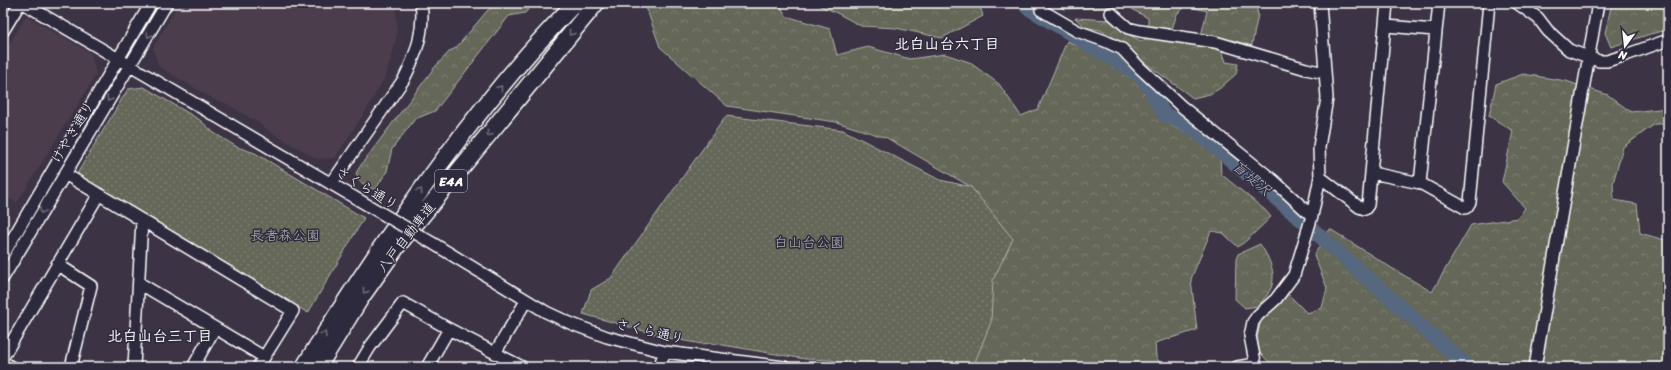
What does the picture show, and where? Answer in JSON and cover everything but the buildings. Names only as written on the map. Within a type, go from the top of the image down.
[{"type":"highway","name":"八戸自動車道","points":[[304,367],[350,293],[440,164],[528,54],[575,3]]},
{"type":"highway","name":"八戸自動車道","points":[[318,367],[360,299],[398,245],[596,3]]},
{"type":"street","points":[[3,31],[22,3]]},
{"type":"street","name":"さくら通り","points":[[22,3],[434,244],[526,301],[572,324],[607,337],[665,352],[784,367]]},
{"type":"street","name":"けやき通り","points":[[3,256],[151,3]]},
{"type":"street","name":"けやき通り","points":[[3,278],[167,3]]},
{"type":"street","points":[[331,184],[404,79],[417,49],[421,33],[421,3]]},
{"type":"street","points":[[1237,367],[1256,366],[1250,336],[1253,322],[1258,315],[1276,299],[1294,275],[1312,216],[1320,177],[1319,147],[1327,98],[1320,3]]},
{"type":"street","points":[[1320,177],[1359,207],[1365,209],[1368,205],[1387,3]]},
{"type":"street","points":[[1420,183],[1439,3]]},
{"type":"street","points":[[1372,174],[1420,183],[1464,208],[1467,207],[1470,202],[1489,3]]},
{"type":"street","points":[[1517,3],[1538,18],[1548,31],[1570,50],[1599,61],[1607,61],[1668,40]]},
{"type":"street","points":[[1535,367],[1598,3]]},
{"type":"street","points":[[1041,10],[1077,31],[1122,49],[1181,106],[1274,181],[1312,216]]},
{"type":"street","points":[[1111,14],[1128,28],[1215,42],[1306,69],[1325,73]]},
{"type":"street","points":[[1386,26],[1435,30]]},
{"type":"street","points":[[65,174],[293,311],[258,367]]},
{"type":"street","points":[[3,357],[99,194]]},
{"type":"street","points":[[134,367],[142,220]]},
{"type":"street","points":[[57,264],[91,286],[71,367]]},
{"type":"street","points":[[139,283],[264,357]]},
{"type":"street","points":[[495,353],[526,301]]},
{"type":"street","points":[[358,367],[370,347],[403,303],[522,367]]},
{"type":"street","points":[[193,367],[215,328]]},
{"type":"street","points":[[427,367],[449,329]]},
{"type":"street","points":[[659,367],[665,352]]},
{"type":"street","points":[[3,362],[11,367]]},
{"type":"shaded area","points":[[179,3],[394,3],[396,9],[397,35],[384,79],[363,115],[335,158],[317,159],[267,130],[259,123],[225,103],[215,100],[158,66],[153,48]]},
{"type":"shaded area","points":[[26,16],[91,53],[96,75],[17,203],[3,195],[3,55]]},
{"type":"green space","points":[[497,3],[526,3],[528,10],[525,13],[509,16],[435,111],[415,119],[392,149],[387,171],[375,190],[360,182],[356,173],[361,165],[434,68],[450,51],[456,48],[487,11]]},
{"type":"green space","points":[[648,3],[779,3],[786,16],[830,29],[837,55],[868,47],[910,59],[945,54],[969,62],[999,84],[1021,116],[1038,109],[1067,41],[1102,57],[1138,81],[1157,113],[1172,126],[1194,136],[1220,157],[1221,174],[1265,210],[1271,217],[1238,247],[1223,233],[1211,231],[1191,279],[1197,330],[1155,343],[1156,357],[1163,367],[978,367],[975,362],[991,322],[993,280],[1013,239],[971,187],[887,138],[836,122],[727,106],[660,47],[646,7]]},
{"type":"green space","points":[[814,3],[979,3],[983,16],[942,38],[896,28],[861,26]]},
{"type":"green space","points":[[1052,3],[1115,3],[1109,7],[1064,9]]},
{"type":"green space","points":[[1125,3],[1256,3],[1258,15],[1251,49],[1201,36],[1207,11],[1186,6],[1177,14],[1171,32],[1148,29],[1148,18],[1135,11]]},
{"type":"green space","points":[[1612,3],[1668,3],[1668,30],[1650,34],[1611,47],[1605,33]]},
{"type":"green space","points":[[1075,18],[1110,20],[1131,36],[1141,41],[1152,37],[1222,50],[1226,62],[1238,64],[1236,74],[1219,89],[1210,94],[1193,98],[1137,57],[1126,44],[1100,30],[1085,27]]},
{"type":"green space","points":[[1523,74],[1566,81],[1608,95],[1631,112],[1668,108],[1668,124],[1655,124],[1623,147],[1613,183],[1614,200],[1637,204],[1640,233],[1668,241],[1668,367],[1405,367],[1402,365],[1382,367],[1274,367],[1260,353],[1257,338],[1261,320],[1288,294],[1307,313],[1322,308],[1327,288],[1314,255],[1330,229],[1432,292],[1471,225],[1518,218],[1525,208],[1502,182],[1513,131],[1489,116],[1496,84]]},
{"type":"green space","name":"長者森公園","points":[[144,87],[200,120],[214,133],[237,147],[255,153],[364,218],[308,313],[79,176],[78,172],[128,89]]},
{"type":"green space","name":"白山台公園","points":[[726,116],[843,130],[940,180],[1030,200],[1037,367],[855,367],[830,360],[805,359],[711,343],[702,344],[669,338],[583,314],[591,290],[611,278]]},
{"type":"green space","points":[[1260,244],[1272,269],[1272,285],[1268,294],[1258,306],[1245,308],[1235,299],[1236,259],[1238,254]]},
{"type":"waterway","name":"盲堤沢","points":[[1027,7],[1140,75],[1148,85],[1164,114],[1193,128],[1303,221],[1468,367]]},
{"type":"district","name":"北白山台六丁目","points":[[947,44]]},
{"type":"district","name":"北白山台三丁目","points":[[160,336]]}]
